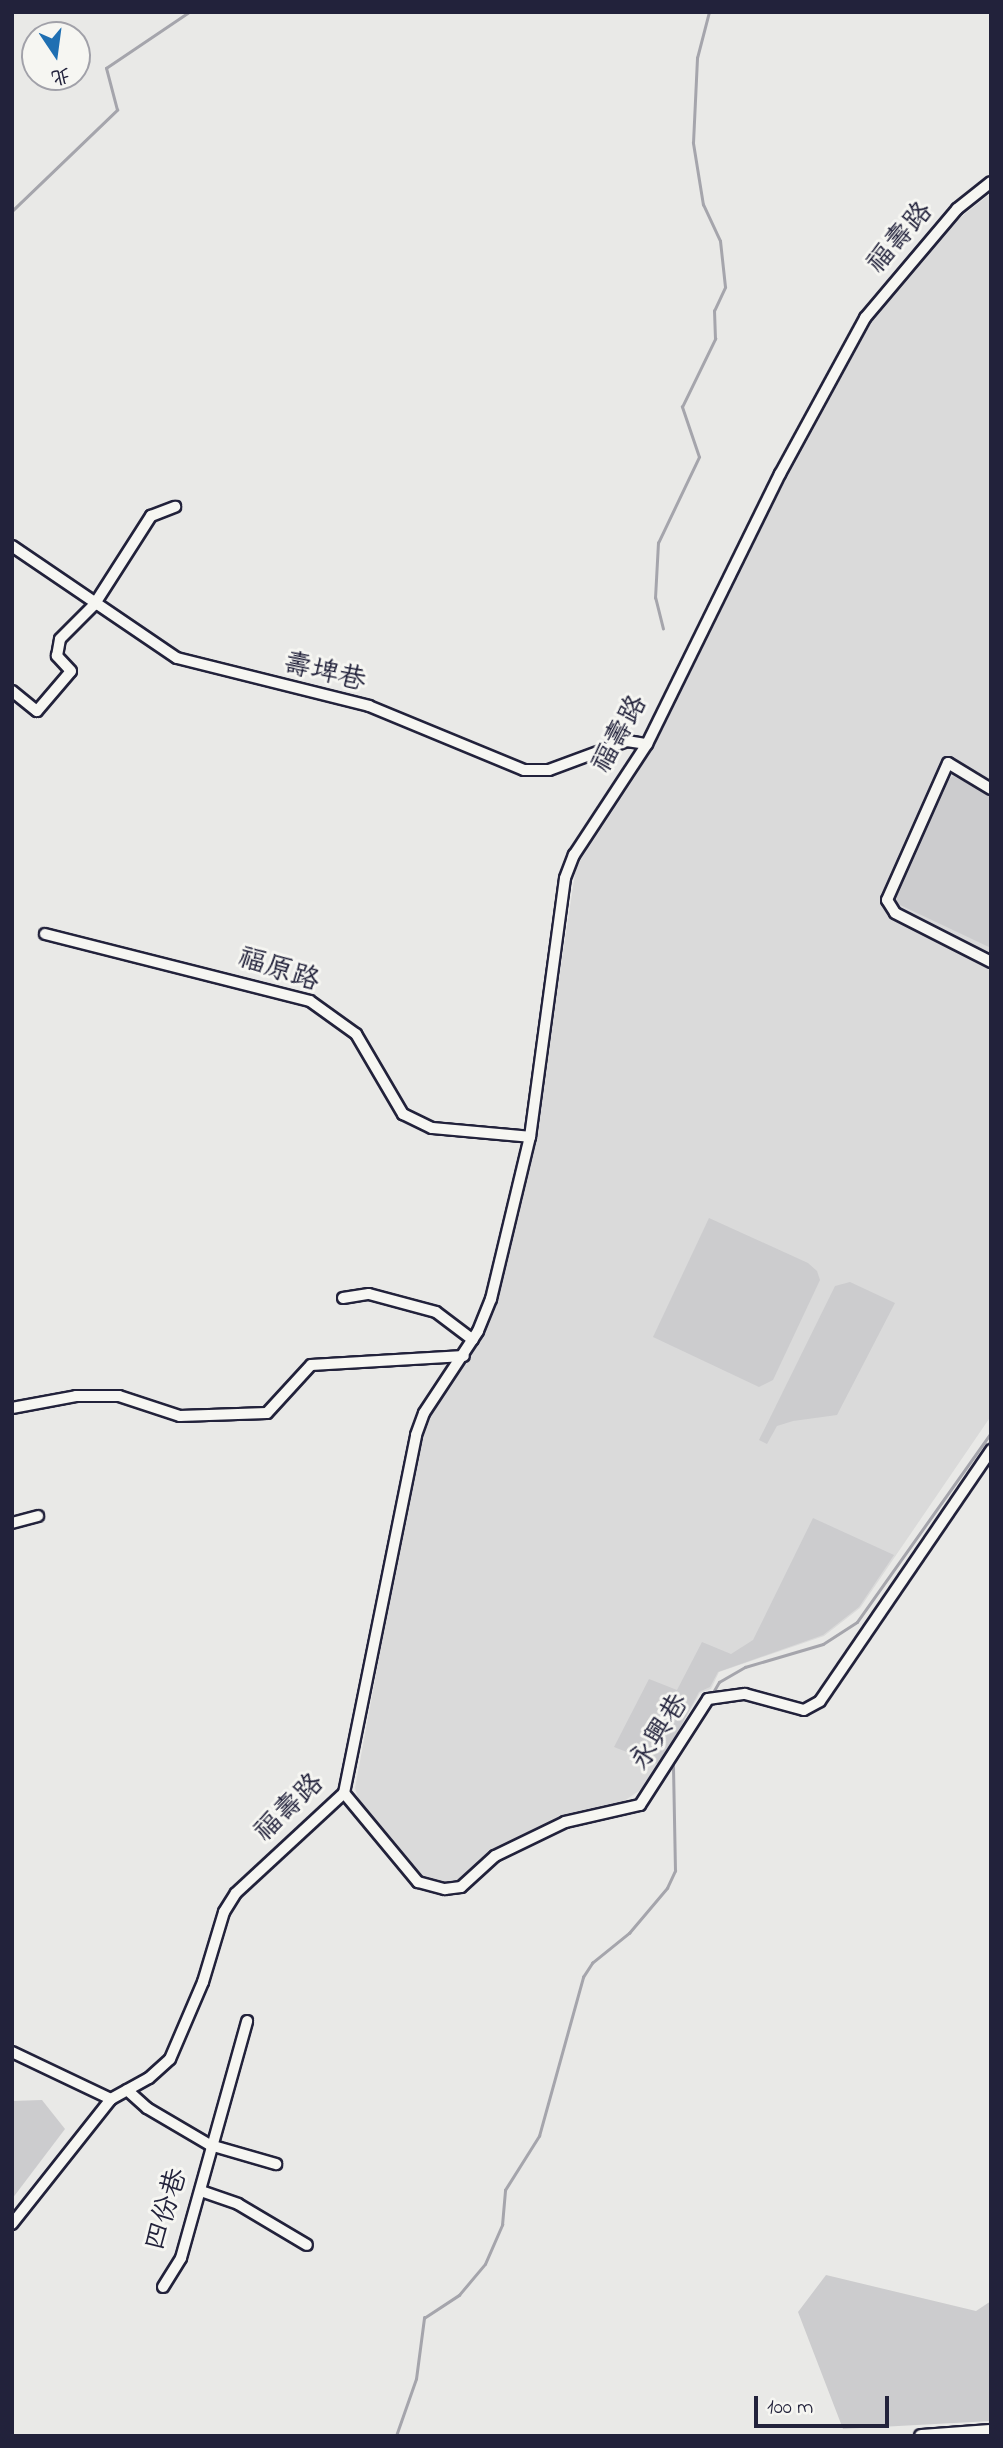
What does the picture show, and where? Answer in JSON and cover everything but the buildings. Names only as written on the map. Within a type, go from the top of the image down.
[{"type":"main road","points":[[921,2436],[991,2431]]},
{"type":"street","name":"福壽路","points":[[12,2224],[111,2099],[149,2078],[170,2059],[203,1982],[223,1912],[236,1893],[344,1793],[416,1435],[424,1413],[473,1340],[491,1299],[530,1137],[565,877],[574,855],[647,744],[780,474],[865,318],[957,209],[991,182]]},
{"type":"street","points":[[12,691],[37,711],[71,671],[57,656],[60,639],[94,604],[151,516],[175,507]]},
{"type":"street","name":"壽埤巷","points":[[12,546],[177,658],[369,706],[524,770],[549,770],[627,741],[647,744]]},
{"type":"street","points":[[991,789],[948,763],[887,900],[895,913],[991,961]]},
{"type":"street","name":"福原路","points":[[44,934],[310,1001],[356,1034],[403,1114],[432,1128],[530,1137]]},
{"type":"street","points":[[344,1298],[369,1294],[436,1312],[473,1340]]},
{"type":"street","points":[[12,1408],[76,1396],[119,1396],[180,1416],[267,1413],[311,1365],[464,1356]]},
{"type":"street","name":"永興巷","points":[[344,1793],[418,1882],[445,1889],[461,1887],[495,1856],[565,1822],[640,1805],[708,1699],[745,1694],[804,1710],[820,1701],[991,1450]]},
{"type":"street","points":[[12,1523],[38,1516]]},
{"type":"street","name":"四份巷","points":[[163,2287],[181,2258],[201,2191],[210,2145],[247,2021]]},
{"type":"street","points":[[12,2052],[111,2099]]},
{"type":"street","name":"四份巷","points":[[127,2090],[147,2108],[210,2145],[276,2164]]},
{"type":"street","points":[[201,2191],[238,2204],[307,2245]]},
{"type":"shaded area","points":[[991,193],[991,1416],[860,1608],[824,1636],[719,1672],[711,1689],[700,1693],[648,1785],[615,1807],[571,1816],[459,1883],[423,1882],[361,1808],[355,1788],[421,1431],[477,1342],[498,1298],[536,1129],[576,867],[637,774],[727,589],[873,319],[951,225]]},
{"type":"shaded area","points":[[953,776],[991,795],[991,948],[898,904],[894,892],[943,783]]},
{"type":"shaded area","points":[[709,1218],[808,1263],[817,1271],[820,1280],[773,1380],[759,1387],[653,1337]]},
{"type":"shaded area","points":[[850,1282],[895,1303],[837,1415],[777,1426],[767,1444],[759,1440],[835,1286]]},
{"type":"shaded area","points":[[813,1518],[894,1555],[859,1607],[823,1635],[718,1672],[710,1687],[699,1692],[660,1765],[614,1747],[649,1679],[677,1690],[702,1642],[731,1654],[753,1640]]},
{"type":"shaded area","points":[[42,2100],[65,2129],[12,2199],[12,2101]]},
{"type":"shaded area","points":[[826,2275],[976,2311],[991,2301],[991,2421],[843,2429],[798,2312]]},
{"type":"waterway","points":[[12,211],[117,110],[106,68],[189,12]]},
{"type":"waterway","points":[[663,629],[655,598],[658,543],[699,457],[682,407],[715,339],[714,311],[725,287],[720,241],[703,205],[693,143],[697,58],[709,12]]},
{"type":"waterway","points":[[711,1696],[719,1682],[745,1667],[823,1644],[857,1622],[991,1433]]},
{"type":"waterway","points":[[396,2436],[416,2379],[424,2318],[459,2295],[485,2264],[502,2225],[505,2190],[539,2136],[583,1977],[592,1963],[629,1933],[667,1888],[675,1871],[673,1762]]}]
